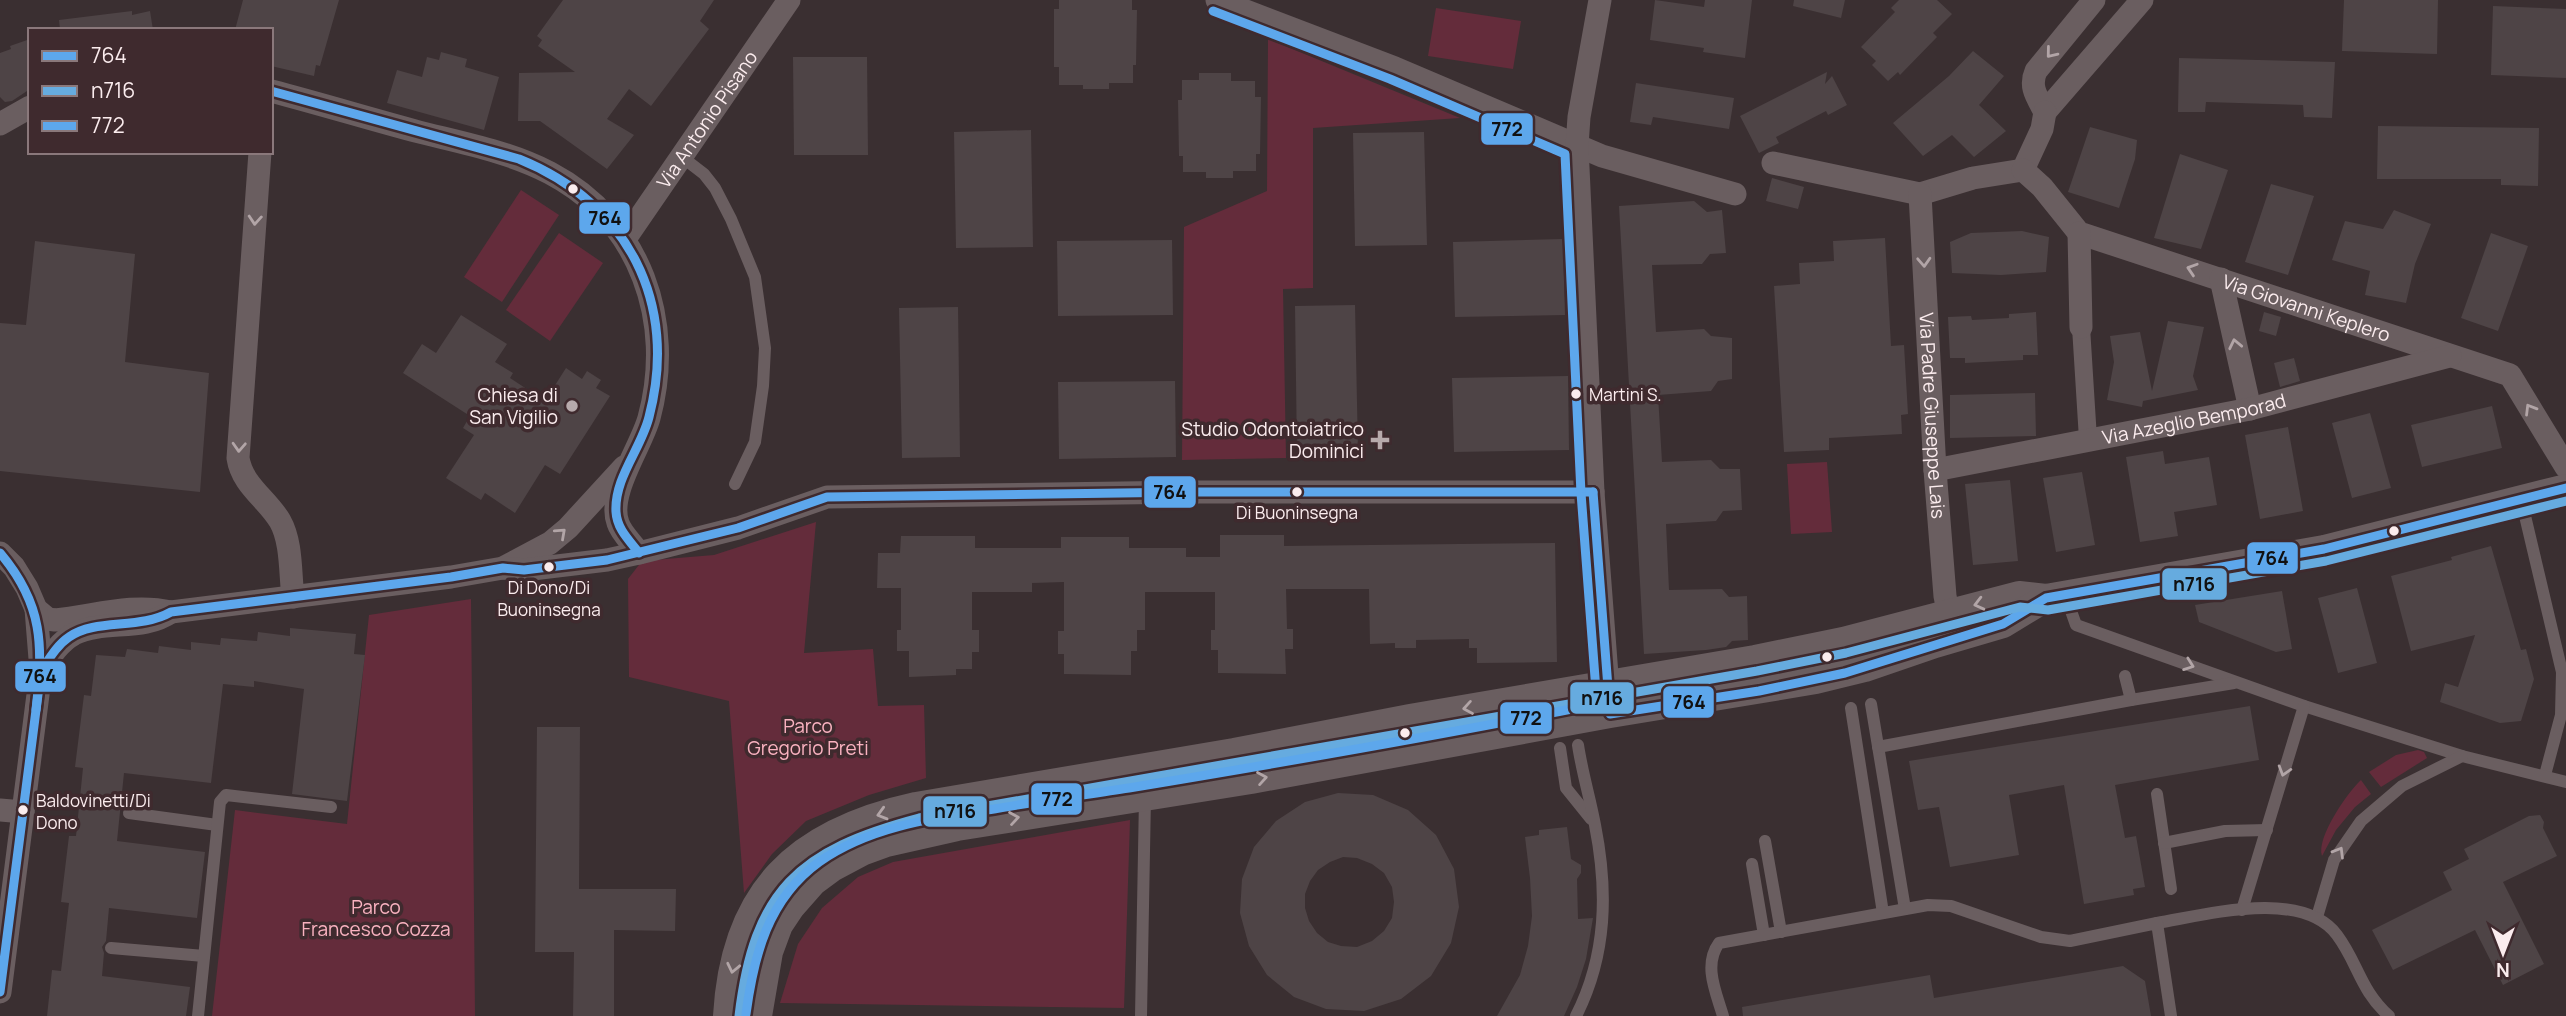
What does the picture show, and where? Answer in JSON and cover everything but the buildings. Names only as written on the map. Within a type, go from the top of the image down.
[{"type":"street","name":"Via Antonio Pisano","points":[[625,239],[789,0]]},
{"type":"street","points":[[1217,0],[1395,68],[1602,156],[1735,194]]},
{"type":"street","points":[[1600,0],[1579,117],[1577,146],[1593,492],[1610,714]]},
{"type":"street","points":[[2045,112],[2033,89],[2033,77],[2094,0]]},
{"type":"street","points":[[2023,170],[2042,129],[2045,112],[2143,0]]},
{"type":"street","points":[[273,92],[469,144],[531,164],[575,189],[625,239],[647,284],[653,308],[657,349],[653,403],[642,439],[621,486],[616,514],[618,525],[639,553]]},
{"type":"street","points":[[0,124],[28,108]]},
{"type":"street","points":[[260,154],[238,458],[246,479],[280,521],[293,597]]},
{"type":"street","points":[[1773,163],[1920,194],[1973,178],[2023,170]]},
{"type":"street","points":[[2023,170],[2042,187],[2079,233],[2081,327],[2088,439]]},
{"type":"street","name":"Via Padre Giuseppe Lais","points":[[1920,194],[1935,470],[1951,625]]},
{"type":"street","name":"Via Giovanni Keplero","points":[[2079,233],[2510,375],[2566,467]]},
{"type":"street","points":[[2221,279],[2250,409]]},
{"type":"street","name":"Via Azeglio Bemporad","points":[[1935,470],[2250,409],[2450,356]]},
{"type":"street","points":[[503,569],[532,554],[559,535],[633,457]]},
{"type":"street","points":[[758,1016],[769,952],[779,925],[791,906],[813,882],[848,859],[886,843],[920,835],[1287,774],[1610,714],[1740,694],[1845,673],[2019,595],[2055,596],[2323,549],[2566,488]]},
{"type":"street","points":[[36,610],[48,619],[55,620],[145,607],[171,612],[503,569],[607,560],[737,527],[827,497],[1191,492],[1593,492]]},
{"type":"street","points":[[0,553],[27,588],[36,610],[41,671],[11,811],[0,992]]},
{"type":"street","points":[[41,671],[62,643],[73,635],[93,629],[149,623],[171,612]]},
{"type":"street","points":[[727,1016],[730,980],[737,950],[749,918],[765,890],[779,873],[807,850],[846,827],[867,819],[916,806],[1951,625]]},
{"type":"lane","points":[[681,157],[704,174],[715,188],[755,277],[765,348],[763,386],[755,442],[735,484]]},
{"type":"lane","points":[[2521,498],[2562,673],[2563,702],[2559,727],[2545,775]]},
{"type":"lane","points":[[2055,596],[2077,625],[2304,706],[2462,756],[2566,782]]},
{"type":"lane","points":[[2125,676],[2131,700]]},
{"type":"lane","points":[[1878,747],[2237,683]]},
{"type":"lane","points":[[1871,704],[1905,909]]},
{"type":"lane","points":[[2242,910],[2304,706]]},
{"type":"lane","points":[[1851,708],[1883,913]]},
{"type":"lane","points":[[1576,1016],[1586,997],[1597,959],[1604,927],[1605,896],[1595,825],[1578,745]]},
{"type":"lane","points":[[1560,748],[1566,788],[1595,825]]},
{"type":"lane","points":[[2318,917],[2334,860],[2361,821],[2402,786],[2462,756]]},
{"type":"lane","points":[[2157,794],[2171,889]]},
{"type":"lane","points":[[198,1016],[220,802],[226,795],[331,807]]},
{"type":"lane","points":[[1141,1016],[1145,797]]},
{"type":"lane","points":[[130,813],[217,825]]},
{"type":"lane","points":[[2164,843],[2225,831],[2267,830]]},
{"type":"lane","points":[[1765,841],[1781,932]]},
{"type":"lane","points":[[1752,864],[1764,935]]},
{"type":"lane","points":[[1723,1016],[1710,968],[1713,951],[1719,943],[1928,905],[1951,906],[2041,937],[2070,941],[2157,923],[2242,910],[2278,908],[2318,917],[2338,935],[2363,986],[2389,1016]]},
{"type":"lane","points":[[2157,923],[2171,1016]]},
{"type":"lane","points":[[111,948],[204,956]]},
{"type":"green space","points":[[1436,8],[1521,21],[1513,69],[1428,56]]},
{"type":"green space","points":[[1268,39],[1460,118],[1313,128],[1313,288],[1283,289],[1286,458],[1182,460],[1184,227],[1267,191]]},
{"type":"green space","points":[[521,190],[559,215],[502,302],[464,277]]},
{"type":"green space","points":[[559,233],[603,263],[550,341],[506,310]]},
{"type":"green space","points":[[1827,462],[1832,532],[1791,534],[1787,464]]},
{"type":"green space","name":"Parco Gregorio Preti","points":[[816,522],[804,653],[873,649],[878,706],[924,705],[926,778],[869,795],[806,821],[772,854],[744,893],[729,701],[629,677],[628,579],[642,561],[714,555]]},
{"type":"green space","name":"Parco Francesco Cozza","points":[[471,599],[475,1016],[212,1016],[235,810],[347,824],[369,615]]},
{"type":"green space","points":[[2418,750],[2424,752],[2427,758],[2381,787],[2369,772],[2396,755]]},
{"type":"green space","points":[[2361,780],[2371,794],[2355,807],[2336,830],[2322,856],[2321,848],[2328,827]]},
{"type":"green space","points":[[1130,820],[1124,1008],[780,1003],[798,944],[822,908],[858,877],[893,862]]},
{"type":"transit line","name":"772","points":[[746,1014],[759,950],[766,930],[787,893],[819,862],[859,840],[903,825],[948,816],[1305,758],[1597,704],[1581,493],[1565,154],[1390,79],[1213,11]]},
{"type":"transit line","name":"764","points":[[273,92],[519,159],[557,178],[590,202],[616,230],[636,262],[650,297],[657,335],[656,375],[649,417],[623,475],[617,499],[619,524],[639,553]]},
{"type":"transit line","name":"764","points":[[1593,492],[1610,714],[1759,691],[1845,673],[2003,624],[2046,598],[2324,549],[2566,488]]},
{"type":"transit line","name":"764","points":[[0,992],[41,671],[61,644],[80,631],[105,625],[145,621],[171,612],[503,568],[524,570],[607,560],[738,528],[827,497],[1191,492],[1593,492]]},
{"type":"transit line","name":"n716","points":[[739,1016],[756,936],[771,906],[789,882],[813,861],[842,845],[919,818],[1757,671],[1846,653],[2020,607],[2048,610],[2326,561],[2566,501]]},
{"type":"transit line","name":"764","points":[[0,553],[25,590],[33,609],[40,666],[36,710]]},
{"type":"place","name":"Martini S.","points":[[1576,394]]},
{"type":"place","name":"Chiesa di San Vigilio","points":[[572,406]]},
{"type":"place","name":"Studio Odontoiatrico Dominici","points":[[1380,440]]},
{"type":"place","name":"Di Buoninsegna","points":[[1297,492]]},
{"type":"place","name":"Di Dono/Di Buoninsegna","points":[[549,567]]},
{"type":"place","name":"Baldovinetti/Di Dono","points":[[23,810]]}]
